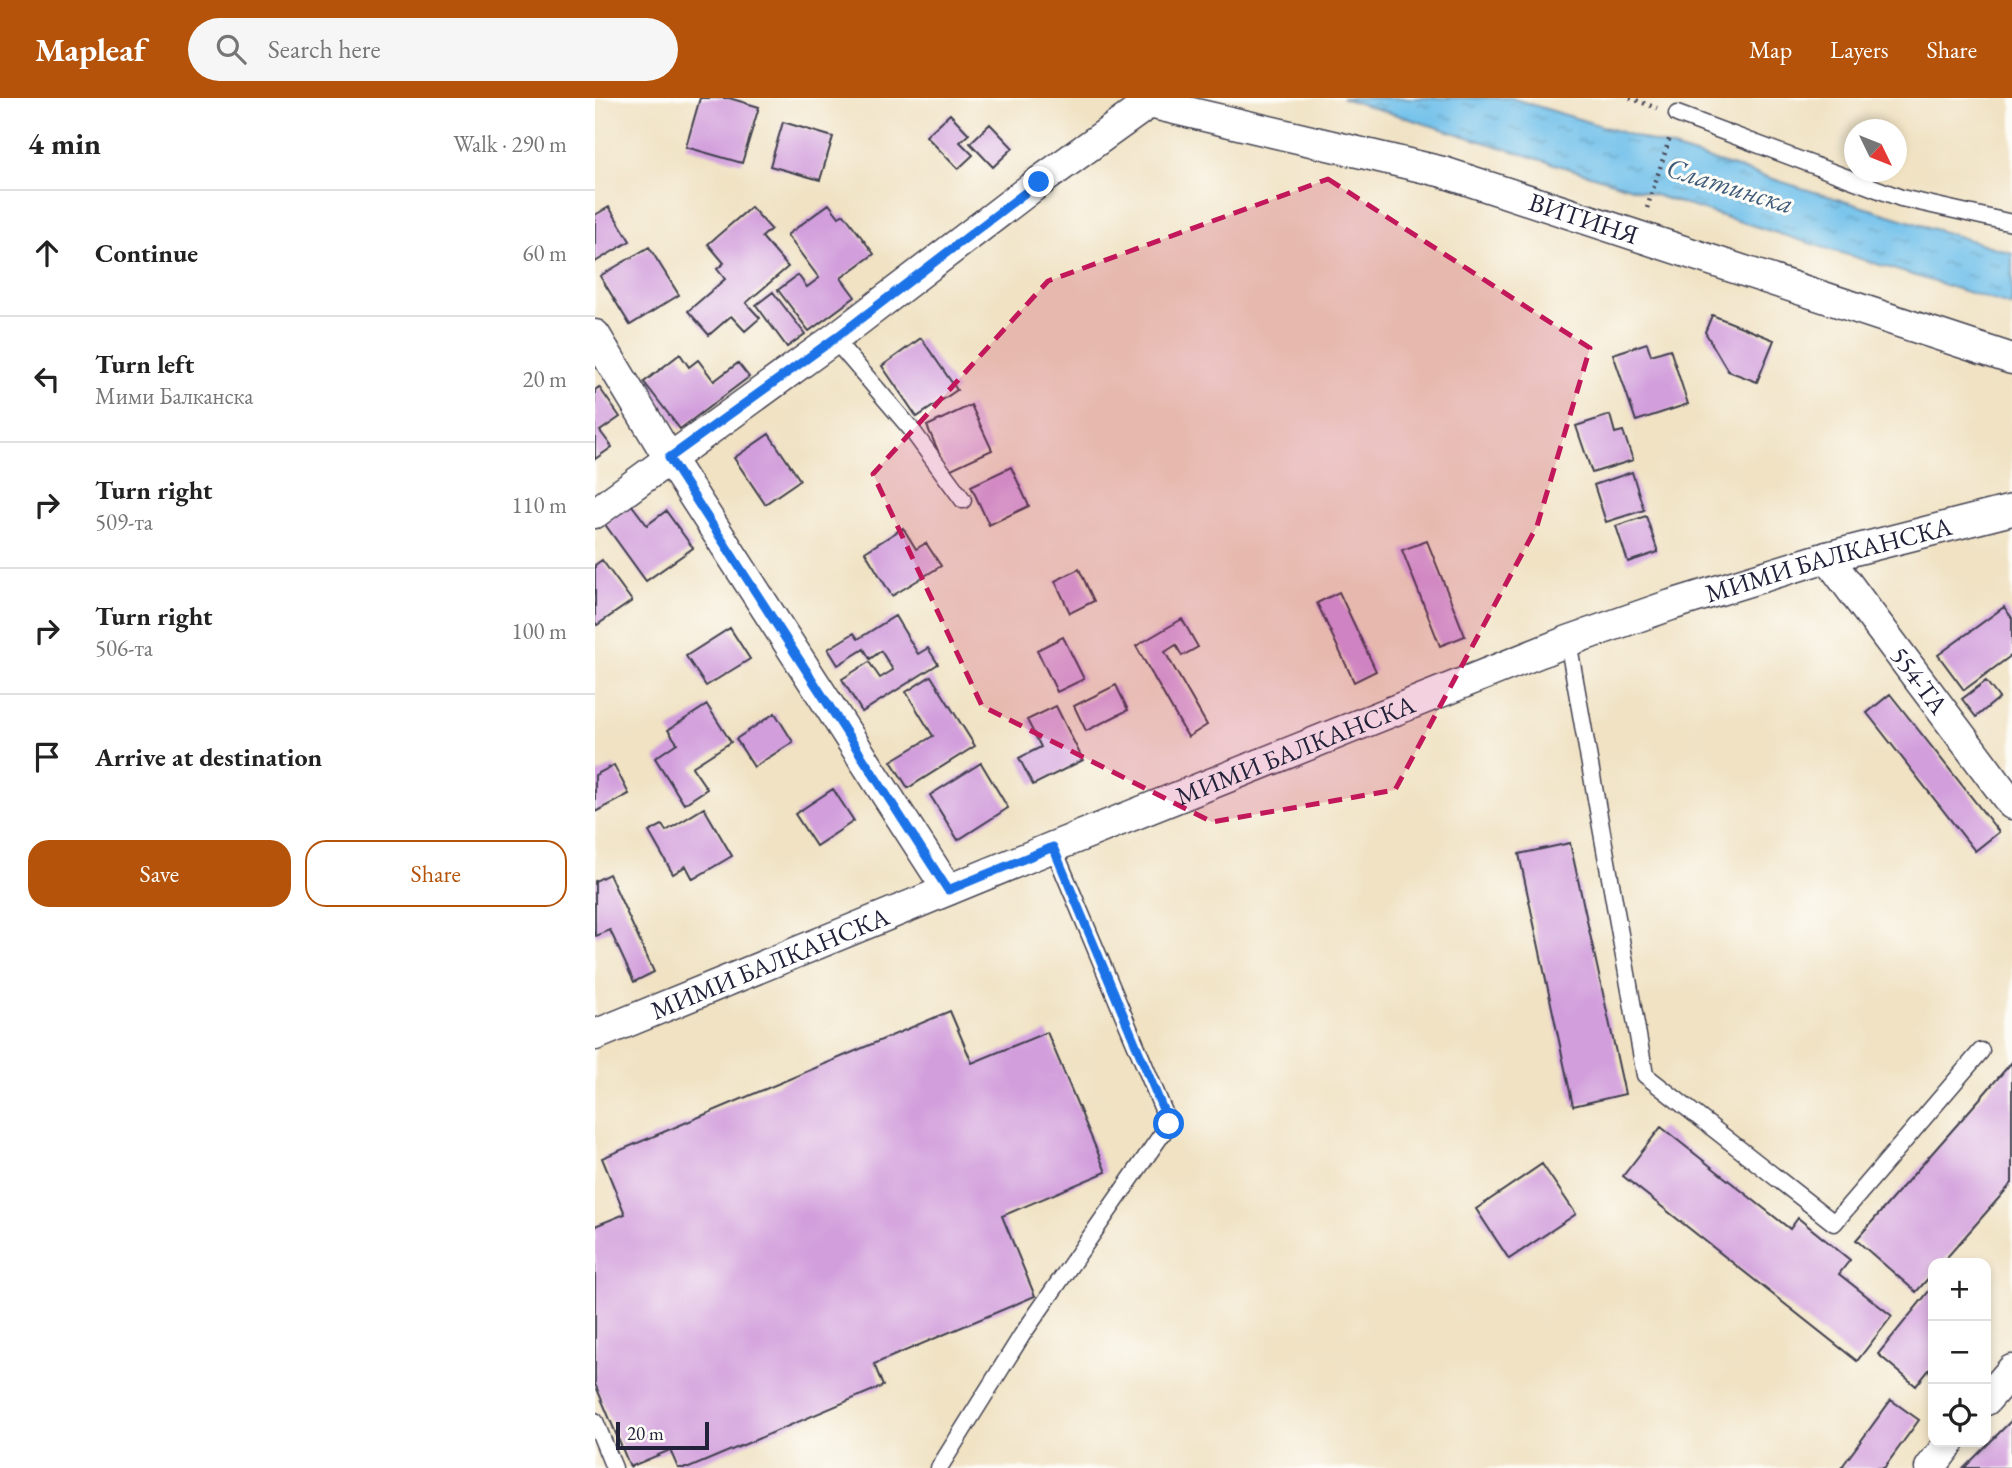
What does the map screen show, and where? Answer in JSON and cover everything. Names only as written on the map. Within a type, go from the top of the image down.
[{"type":"street","name":"ВИТИНЯ","points":[[1146,100],[1444,172],[2012,359]]},
{"type":"street","points":[[595,513],[834,339],[1146,100]]},
{"type":"street","points":[[595,335],[669,458],[948,890]]},
{"type":"street","name":"МИМИ БАЛКАНСКА","points":[[595,1035],[1053,847],[1569,641],[1671,605],[1827,557],[2012,510]]},
{"type":"street","name":"554-ТА","points":[[1827,557],[2012,804]]},
{"type":"street","points":[[1991,1394],[2012,1370]]},
{"type":"street","points":[[1930,1468],[1946,1447]]},
{"type":"lane","points":[[1677,114],[1901,198],[2012,223]]},
{"type":"lane","points":[[834,339],[911,429],[963,500]]},
{"type":"lane","points":[[1569,641],[1645,1075],[1834,1223],[1981,1051]]},
{"type":"lane","points":[[939,1468],[1022,1335],[1169,1124],[1053,847]]},
{"type":"lane","points":[[595,1421],[614,1468]]},
{"type":"path","points":[[1638,236],[1677,114]]},
{"type":"highlighted area","points":[[1328,179],[1590,348],[1537,526],[1395,790],[1212,822],[982,706],[873,474],[1048,281]]},
{"type":"water","name":"Слатинска","points":[[1342,98],[1511,98],[2012,253],[2012,306]]},
{"type":"building","points":[[700,98],[729,98],[759,107],[742,163],[686,147]]},
{"type":"building","points":[[950,114],[969,134],[960,142],[973,155],[958,169],[926,136]]},
{"type":"building","points":[[783,122],[833,137],[820,180],[770,166]]},
{"type":"building","points":[[990,124],[1013,148],[993,167],[970,143]]},
{"type":"building","points":[[829,204],[839,217],[844,214],[874,254],[841,278],[855,297],[809,331],[778,290],[798,275],[807,287],[819,278],[787,235]]},
{"type":"building","points":[[609,207],[630,241],[595,262],[595,215]]},
{"type":"building","points":[[751,207],[771,229],[762,237],[788,267],[746,303],[760,318],[745,331],[731,316],[709,335],[688,311],[725,279],[717,269],[724,263],[708,244]]},
{"type":"building","points":[[649,247],[679,295],[630,325],[600,276]]},
{"type":"building","points":[[773,292],[805,334],[787,347],[756,305]]},
{"type":"building","points":[[1712,315],[1774,340],[1757,382],[1728,371],[1705,332]]},
{"type":"building","points":[[921,338],[957,390],[917,417],[882,366]]},
{"type":"building","points":[[1647,343],[1651,355],[1670,349],[1688,404],[1636,421],[1613,354]]},
{"type":"building","points":[[680,354],[689,367],[698,360],[714,381],[738,363],[749,377],[680,429],[644,382]]},
{"type":"building","points":[[599,387],[620,417],[600,431],[612,447],[595,459],[595,390]]},
{"type":"building","points":[[971,405],[992,450],[947,471],[927,426]]},
{"type":"building","points":[[1610,415],[1615,433],[1623,431],[1633,460],[1592,473],[1576,426]]},
{"type":"building","points":[[769,434],[800,480],[765,504],[734,458]]},
{"type":"building","points":[[1011,467],[1029,506],[989,525],[971,486]]},
{"type":"building","points":[[1632,472],[1644,510],[1606,522],[1594,485]]},
{"type":"building","points":[[631,504],[647,525],[666,511],[693,548],[646,581],[604,523]]},
{"type":"building","points":[[1646,516],[1658,552],[1628,562],[1616,526]]},
{"type":"building","points":[[903,528],[916,549],[926,543],[941,566],[892,596],[865,552]]},
{"type":"building","points":[[1427,541],[1465,636],[1440,646],[1402,550]]},
{"type":"building","points":[[602,560],[632,601],[597,625],[595,565]]},
{"type":"building","points":[[1079,569],[1094,601],[1070,613],[1055,581]]},
{"type":"building","points":[[1339,592],[1376,671],[1354,682],[1317,603]]},
{"type":"building","points":[[2004,607],[2012,618],[2012,655],[1964,690],[1938,655]]},
{"type":"building","points":[[895,616],[918,654],[928,648],[938,664],[862,712],[842,679],[869,662],[880,678],[893,670],[881,651],[870,659],[864,649],[838,665],[828,649],[854,633],[858,639]]},
{"type":"building","points":[[1182,619],[1198,647],[1182,656],[1176,645],[1165,652],[1207,725],[1188,737],[1136,646]]},
{"type":"building","points":[[730,628],[750,659],[706,686],[686,656]]},
{"type":"building","points":[[1063,637],[1084,679],[1057,692],[1037,650]]},
{"type":"building","points":[[931,676],[975,746],[908,788],[891,761],[933,736],[906,692]]},
{"type":"building","points":[[1986,681],[1999,698],[1976,717],[1962,699]]},
{"type":"building","points":[[1116,685],[1128,710],[1086,731],[1074,706]]},
{"type":"building","points":[[1890,694],[1999,832],[1975,851],[1867,713]]},
{"type":"building","points":[[707,705],[731,742],[692,767],[707,789],[684,804],[655,758],[677,743],[668,730]]},
{"type":"building","points":[[1056,706],[1083,760],[1033,785],[1019,758],[1041,747],[1027,720]]},
{"type":"building","points":[[775,713],[793,742],[754,767],[736,739]]},
{"type":"building","points":[[981,763],[1008,808],[958,840],[930,795]]},
{"type":"building","points":[[614,765],[629,794],[595,812],[595,775]]},
{"type":"building","points":[[833,789],[854,821],[816,846],[795,814]]},
{"type":"building","points":[[704,808],[732,856],[693,879],[686,866],[673,874],[649,832],[662,825],[666,831]]},
{"type":"building","points":[[1570,843],[1625,1094],[1573,1106],[1519,854]]},
{"type":"building","points":[[609,874],[654,972],[634,982],[610,930],[596,936],[595,934],[595,881]]},
{"type":"building","points":[[950,1011],[972,1063],[1047,1032],[1106,1172],[1002,1216],[1035,1296],[874,1364],[883,1386],[689,1468],[678,1468],[670,1450],[630,1467],[595,1384],[595,1226],[625,1214],[602,1158]]},
{"type":"building","points":[[2012,1062],[2012,1183],[1946,1258],[1928,1258],[1928,1279],[1916,1292],[1856,1240]]},
{"type":"building","points":[[1661,1127],[1790,1229],[1798,1218],[1850,1260],[1839,1274],[1892,1316],[1857,1361],[1623,1176]]},
{"type":"building","points":[[1542,1164],[1576,1214],[1509,1259],[1476,1209]]},
{"type":"building","points":[[1928,1292],[1928,1371],[1916,1386],[1878,1354]]},
{"type":"building","points":[[1891,1400],[1919,1420],[1884,1468],[1841,1468]]},
{"type":"building","points":[[2012,1420],[2012,1468],[1964,1468],[1985,1447],[1991,1447],[1991,1441]]},
{"type":"route","points":[[1039,182],[834,339],[669,458],[948,890],[1053,847],[1169,1124]]}]
